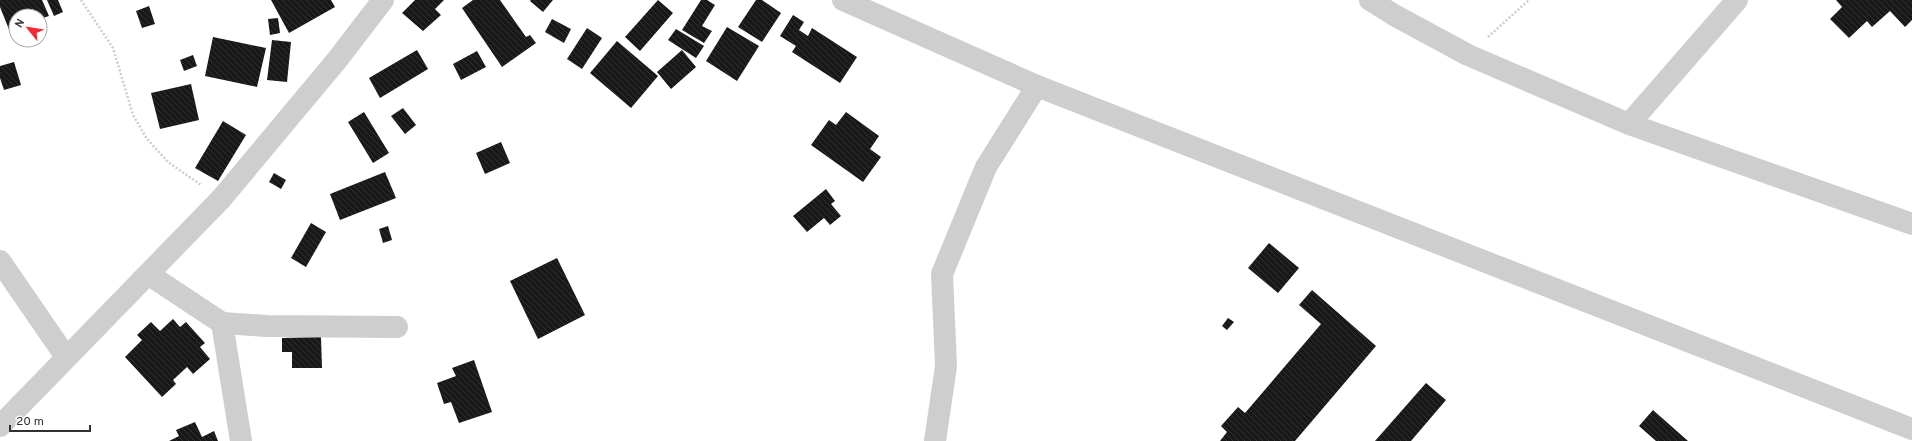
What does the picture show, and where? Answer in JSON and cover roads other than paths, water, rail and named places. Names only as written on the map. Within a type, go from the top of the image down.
[{"type":"street","points":[[0,426],[221,199],[337,60],[384,0]]},
{"type":"street","points":[[843,0],[1038,86],[1912,429]]},
{"type":"street","points":[[1370,0],[1468,55],[1629,124],[1912,224]]},
{"type":"street","points":[[1629,124],[1737,0]]},
{"type":"street","points":[[935,441],[946,366],[942,274],[986,167],[1038,86]]},
{"type":"street","points":[[0,261],[66,357]]},
{"type":"street","points":[[148,274],[222,323],[266,326],[397,327]]},
{"type":"street","points":[[222,323],[242,441]]}]
